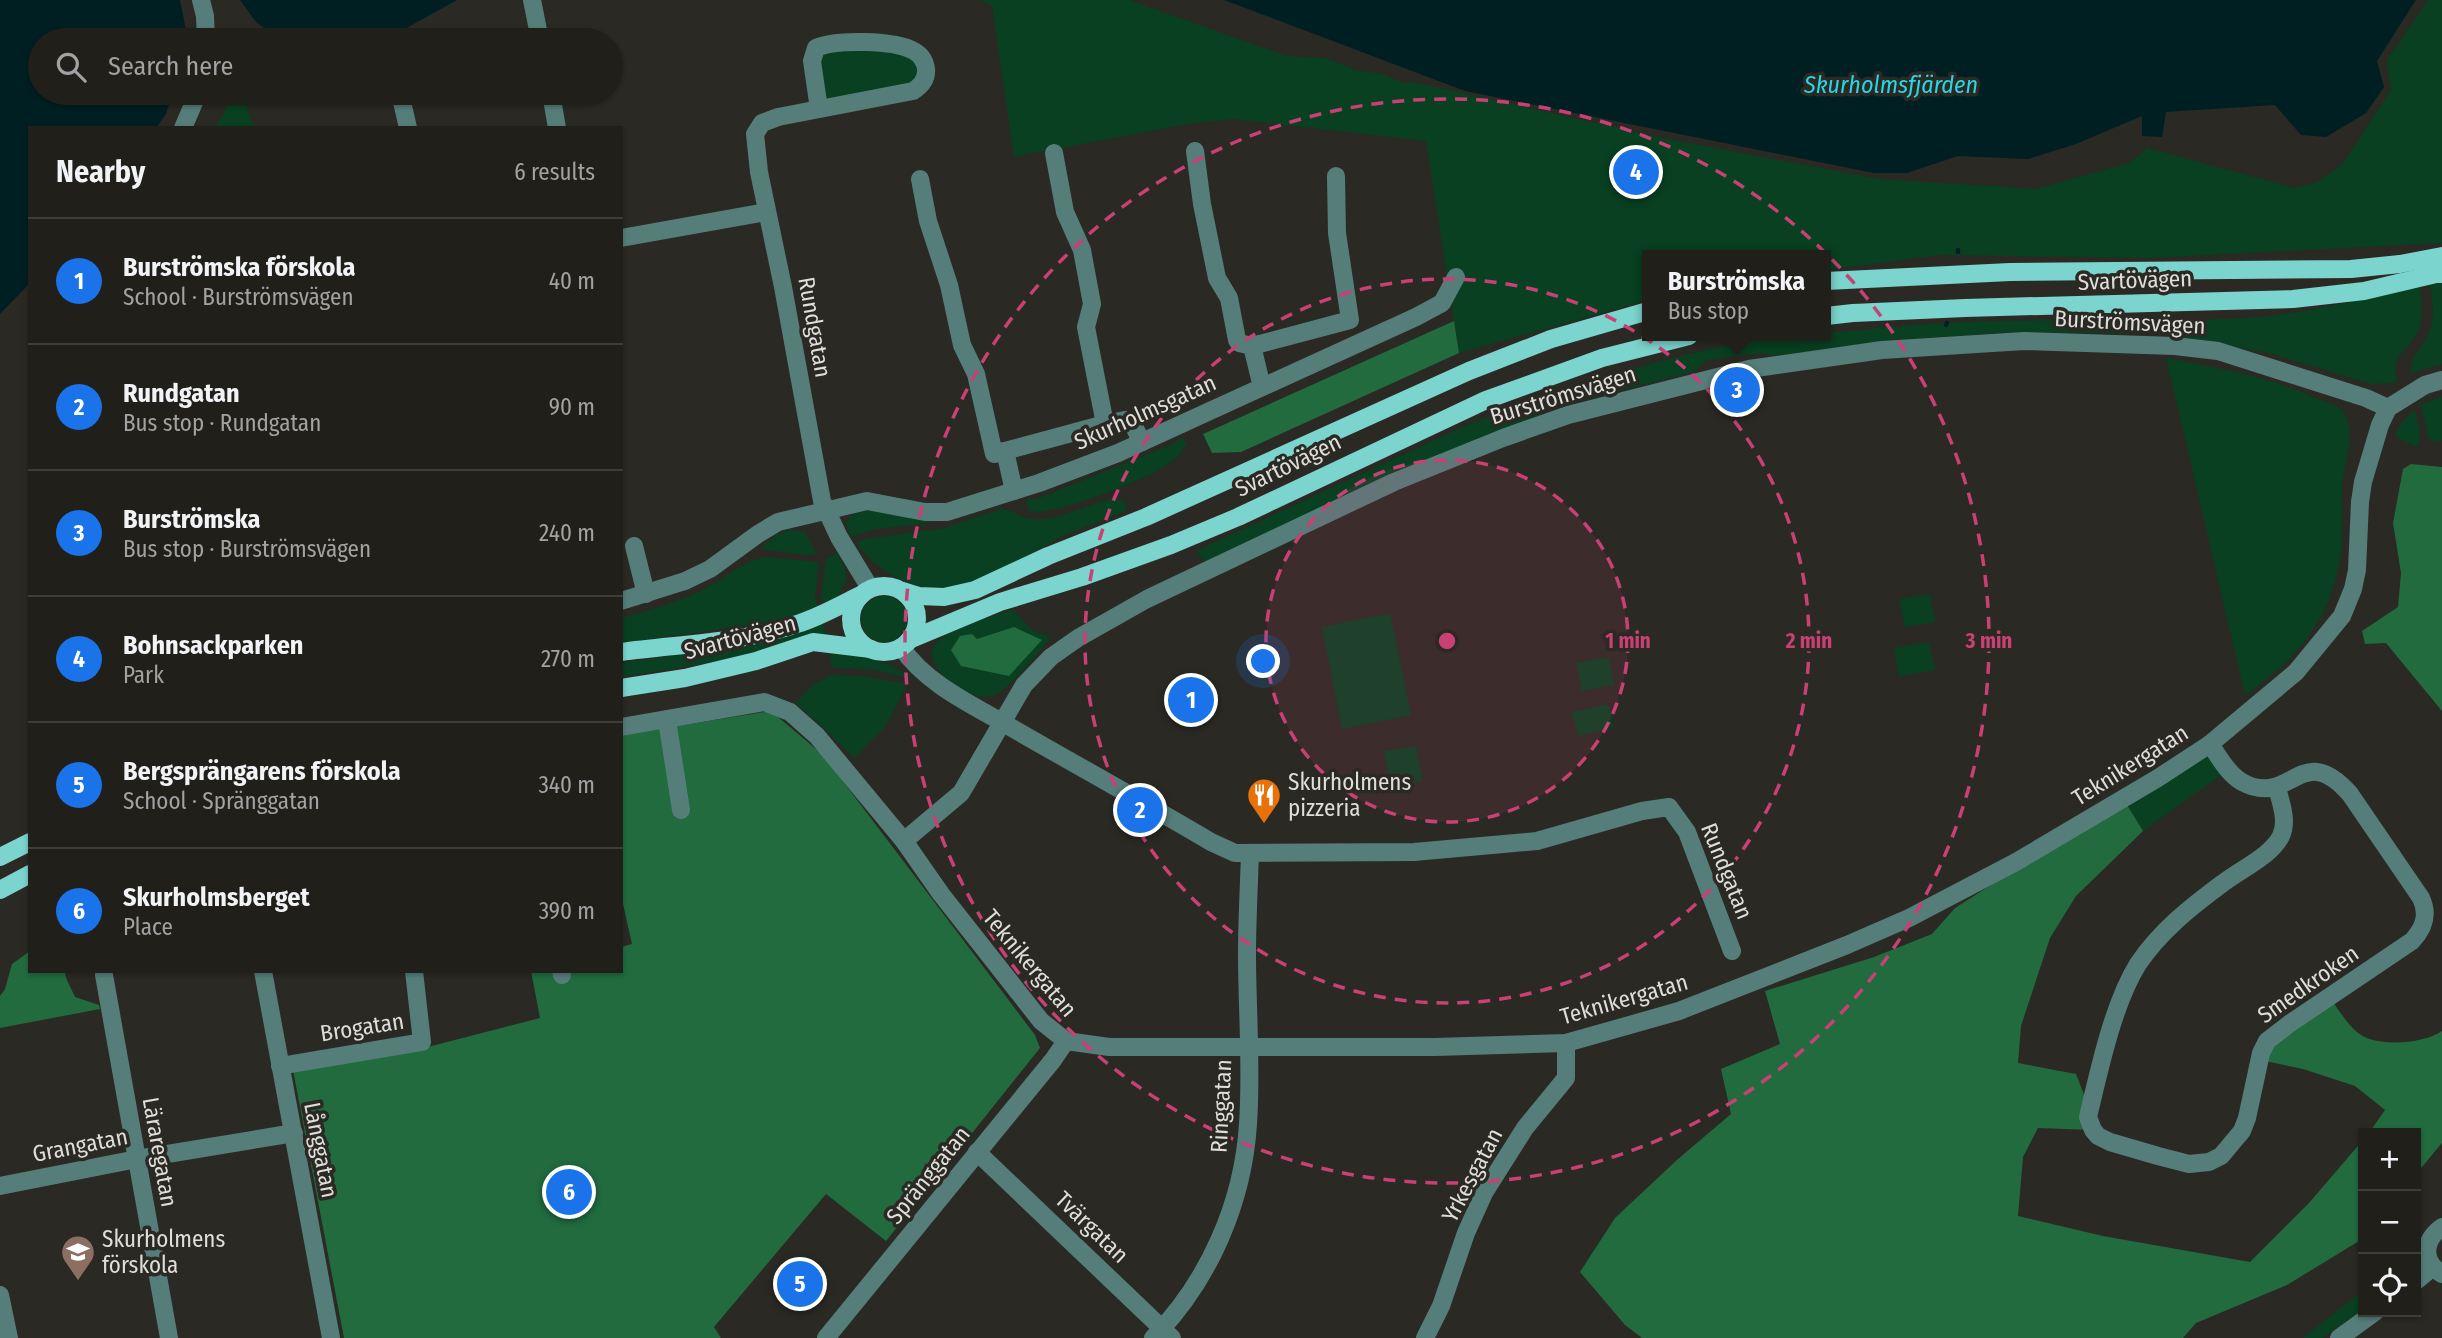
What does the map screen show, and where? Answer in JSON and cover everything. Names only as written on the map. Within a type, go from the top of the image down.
[{"type":"main road","name":"Svartövägen","points":[[1831,281],[2010,272],[2351,269],[2403,272],[2438,266]]},
{"type":"main road","name":"Svartövägen","points":[[1831,316],[1937,309],[2293,299],[2364,291],[2403,272]]},
{"type":"main road","name":"Svartövägen","points":[[903,591],[919,596],[944,597],[975,590],[1469,371],[1551,338],[1642,313]]},
{"type":"main road","name":"Svartövägen","points":[[905,644],[1000,602],[1082,578],[1238,517],[1486,400],[1602,358],[1669,341]]},
{"type":"main road","points":[[885,585],[903,591],[913,602],[917,613],[916,627],[905,644],[887,652],[871,649],[858,639],[852,626],[853,607],[865,592],[885,585]]},
{"type":"main road","name":"Svartövägen","points":[[623,652],[721,640],[794,625],[865,592]]},
{"type":"main road","name":"Svartövägen","points":[[623,688],[685,678],[756,661],[813,642],[871,649]]},
{"type":"main road","points":[[0,857],[28,843]]},
{"type":"main road","points":[[0,890],[28,875]]},
{"type":"street","points":[[201,0],[206,28]]},
{"type":"street","points":[[532,0],[538,28]]},
{"type":"street","name":"Rundgatan","points":[[818,109],[812,61],[816,48],[824,44],[846,42],[889,45],[905,47],[922,57],[926,73],[914,92],[778,117],[762,123],[755,142],[822,501],[865,592]]},
{"type":"street","points":[[184,126],[193,105]]},
{"type":"street","points":[[403,105],[408,126]]},
{"type":"street","points":[[553,105],[557,126]]},
{"type":"street","points":[[1195,151],[1202,204],[1217,278],[1228,298],[1237,340],[1252,346],[1350,320],[1352,316],[1337,233],[1336,176]]},
{"type":"street","points":[[1054,153],[1065,212],[1069,225],[1076,233],[1092,303],[1086,327],[1105,424]]},
{"type":"street","points":[[920,179],[928,221],[948,285],[962,345],[976,374],[994,454],[1125,420],[1131,421],[1142,442]]},
{"type":"street","points":[[623,238],[766,212]]},
{"type":"street","name":"Skurholmsgatan","points":[[623,600],[685,581],[709,569],[778,522],[867,501],[925,512],[947,512],[1118,453],[1442,303],[1456,277]]},
{"type":"street","points":[[1332,325],[1340,351]]},
{"type":"street","name":"Burströmsvägen","points":[[904,841],[961,793],[1024,685],[1051,657],[1078,638],[1147,599],[1329,513],[1439,463],[1568,415],[1749,369],[1882,349],[2024,341],[2175,346],[2218,351],[2367,398],[2388,408]]},
{"type":"street","points":[[1252,346],[1262,387]]},
{"type":"street","points":[[2388,408],[2425,386],[2442,380]]},
{"type":"street","name":"Teknikergatan","points":[[623,727],[757,703],[770,703],[796,716],[817,736],[904,841],[941,894],[1041,1021],[1066,1041],[1109,1047],[1566,1043],[1679,1011],[1909,918],[2074,828],[2210,744],[2296,673],[2342,616],[2357,570],[2363,482],[2380,425],[2388,408]]},
{"type":"street","points":[[1005,451],[1014,491]]},
{"type":"street","points":[[634,546],[646,594]]},
{"type":"street","name":"Rundgatan","points":[[905,644],[922,672],[1002,722],[1211,842],[1235,853],[1415,852],[1537,841],[1642,811],[1669,807],[1687,832],[1732,951]]},
{"type":"street","points":[[667,720],[681,810]]},
{"type":"street","points":[[2210,744],[2240,781],[2277,788]]},
{"type":"street","name":"Smedkroken","points":[[2309,772],[2324,772],[2336,779],[2350,794],[2421,898],[2425,918],[2420,932],[2412,941],[2267,1041],[2261,1054],[2247,1118],[2236,1141],[2221,1156],[2189,1164],[2110,1142],[2093,1130],[2088,1117],[2119,1006],[2132,976],[2174,922],[2225,881],[2274,847],[2282,834],[2284,824],[2277,788],[2309,772]]},
{"type":"street","name":"Ringgatan","points":[[1162,1335],[1205,1269],[1223,1231],[1238,1189],[1248,1122],[1247,953],[1250,853]]},
{"type":"street","name":"Långgatan","points":[[263,973],[331,1338]]},
{"type":"street","name":"Brogatan","points":[[280,1066],[422,1042],[414,973]]},
{"type":"street","name":"Läraregatan","points":[[104,975],[169,1338]]},
{"type":"street","name":"Spränggatan","points":[[826,1338],[1066,1041]]},
{"type":"street","name":"Yrkesgatan","points":[[1424,1338],[1441,1306],[1466,1233],[1484,1193],[1525,1128],[1566,1078],[1566,1043]]},
{"type":"street","name":"Grangatan","points":[[0,1186],[137,1159],[294,1133]]},
{"type":"street","name":"Tvärgatan","points":[[977,1152],[1162,1335]]},
{"type":"street","points":[[2421,1278],[2437,1270],[2427,1255],[2428,1242],[2442,1227]]},
{"type":"street","points":[[0,1295],[9,1338]]},
{"type":"street","points":[[2339,1338],[2368,1317]]},
{"type":"green space","points":[[980,0],[1129,0],[1287,56],[1325,58],[1356,70],[1382,74],[1402,82],[1417,83],[1663,138],[1879,179],[2036,189],[2129,163],[2148,148],[2294,188],[2315,183],[2342,165],[2391,90],[2387,60],[2428,0],[2442,0],[2442,243],[2147,258],[1940,255],[1831,269],[1831,250],[1642,250],[1642,302],[1459,353],[1426,141],[1233,119],[1188,124],[1014,157],[992,6]]},
{"type":"green space","points":[[818,48],[915,51],[921,85],[818,109]]},
{"type":"green space","points":[[228,105],[246,105],[253,126],[216,126]]},
{"type":"green space","points":[[2430,284],[2442,284],[2442,364],[2411,373],[2414,358],[2431,326],[2433,304]]},
{"type":"green space","points":[[2420,286],[2420,325],[2415,338],[2398,357],[2397,380],[2394,383],[2371,384],[2269,353],[2161,334],[2018,332],[1890,340],[1773,356],[1761,353],[1707,360],[1695,371],[1572,403],[1566,400],[1562,390],[1725,346],[1759,341],[1831,341],[1831,333],[1958,322],[2258,317],[2360,300]]},
{"type":"green space","points":[[1454,321],[1459,353],[1241,452],[1212,453],[1203,434]]},
{"type":"green space","points":[[2166,358],[2287,386],[2338,407],[2343,412],[2349,428],[2342,485],[2339,564],[2325,609],[2300,647],[2284,664],[2245,695]]},
{"type":"green space","points":[[2442,396],[2442,440],[2433,442],[2428,437],[2421,405]]},
{"type":"green space","points":[[1536,397],[1543,414],[1330,503],[1206,563],[1196,551],[1458,429]]},
{"type":"green space","points":[[2414,410],[2420,433],[2417,447],[2399,439],[2395,434]]},
{"type":"green space","points":[[1181,438],[1186,444],[1174,460],[1121,487],[1059,508],[1030,511],[1026,504],[1029,499],[1037,499],[1175,443]]},
{"type":"green space","points":[[2411,464],[2442,467],[2442,711],[2386,643],[2365,644],[2362,631],[2398,607],[2401,573],[2393,523],[2403,469]]},
{"type":"green space","points":[[1115,498],[1124,502],[1127,510],[1057,539],[975,582],[949,588],[918,586],[904,581],[878,565],[856,543],[866,539],[944,528],[1002,509],[1030,519],[1044,519],[1065,515]]},
{"type":"green space","points":[[873,510],[936,522],[871,530],[851,537],[846,523],[848,519],[857,513]]},
{"type":"green space","points":[[790,530],[805,532],[817,554],[760,549],[776,535]]},
{"type":"green space","points":[[837,554],[847,578],[839,595],[825,606],[821,596],[826,559]]},
{"type":"green space","points":[[765,557],[819,562],[815,597],[818,610],[772,622],[623,643],[623,617],[686,597]]},
{"type":"green space","points":[[1930,594],[1935,622],[1905,627],[1899,599]]},
{"type":"green space","points":[[884,596],[900,603],[907,619],[900,635],[884,642],[868,635],[861,619],[868,603]]},
{"type":"green space","points":[[1013,610],[1033,631],[1051,637],[1025,668],[1002,691],[986,697],[975,695],[951,683],[935,664],[932,654],[935,645],[949,633],[971,623]]},
{"type":"green space","points":[[1390,613],[1411,715],[1342,729],[1322,627]]},
{"type":"green space","points":[[823,623],[826,635],[732,659],[623,677],[623,663],[730,647]]},
{"type":"green space","points":[[1014,627],[1042,640],[1009,676],[961,666],[951,650],[960,636],[972,634],[977,639]]},
{"type":"green space","points":[[1929,642],[1935,670],[1899,676],[1894,648]]},
{"type":"green space","points":[[832,652],[885,663],[912,679],[870,669],[834,668],[830,661]]},
{"type":"green space","points":[[1609,657],[1614,685],[1582,691],[1576,663]]},
{"type":"green space","points":[[832,675],[862,676],[907,684],[885,727],[854,758],[795,703],[813,685]]},
{"type":"green space","points":[[1608,704],[1614,727],[1578,736],[1572,712]]},
{"type":"green space","points":[[771,711],[823,755],[1035,1035],[1040,1048],[886,1241],[826,1194],[714,1327],[721,1338],[344,1338],[293,1070],[424,1048],[540,1018],[531,973],[623,973],[623,946],[632,944],[623,904],[623,735]]},
{"type":"green space","points":[[2210,744],[2228,770],[2143,831],[2124,800]]},
{"type":"green space","points":[[1416,746],[1423,781],[1391,787],[1384,751]]},
{"type":"green space","points":[[2124,800],[2143,831],[2076,896],[2050,938],[2021,1026],[2018,1063],[2076,1074],[2090,1110],[2093,1130],[2038,1128],[2023,1157],[2018,1216],[2103,1236],[2250,1262],[2309,1203],[2358,1146],[2358,1242],[2287,1285],[2196,1323],[2183,1338],[1642,1338],[1625,1325],[1580,1272],[1615,1218],[1731,1114],[1721,1069],[1780,1044],[1765,991],[1874,957],[1932,934],[1955,908]]},
{"type":"green space","points":[[28,952],[28,973],[65,973],[75,997],[99,1005],[100,1009],[0,1028],[0,996],[5,989],[12,964]]},
{"type":"green space","points":[[2329,997],[2353,1028],[2365,1037],[2387,1042],[2412,1041],[2442,1031],[2442,1143],[2421,1168],[2421,1128],[2372,1128],[2385,1110],[2355,1086],[2303,1069],[2260,1060],[2268,1042]]},
{"type":"green space","points":[[2358,1294],[2358,1313],[2322,1338],[2303,1338]]},
{"type":"water","points":[[0,0],[180,0],[185,28],[28,28],[28,105],[169,105],[157,126],[28,126],[28,285],[0,314]]},
{"type":"water","points":[[240,0],[457,0],[407,28],[264,28],[256,22]]},
{"type":"water","name":"Skurholmsfjärden","points":[[1224,0],[2416,0],[2377,61],[2384,87],[2366,113],[2326,137],[2301,135],[2275,105],[2166,112],[2162,137],[2142,136],[2142,116],[2076,144],[2028,159],[1958,156],[1907,173],[1874,173],[1465,91]]},
{"type":"place","name":"Bohnsackparken","points":[[1636,172]]},
{"type":"place","name":"Burströmska","points":[[1737,390]]},
{"type":"place","name":"Burströmska förskola","points":[[1191,700]]},
{"type":"place","name":"Rundgatan","points":[[1140,810]]},
{"type":"place","name":"Skurholmens pizzeria","points":[[1264,825]]},
{"type":"place","name":"Skurholmsberget","points":[[569,1192]]},
{"type":"place","name":"Skurholmens förskola","points":[[78,1282]]},
{"type":"place","name":"Bergsprängarens förskola","points":[[800,1284]]}]
